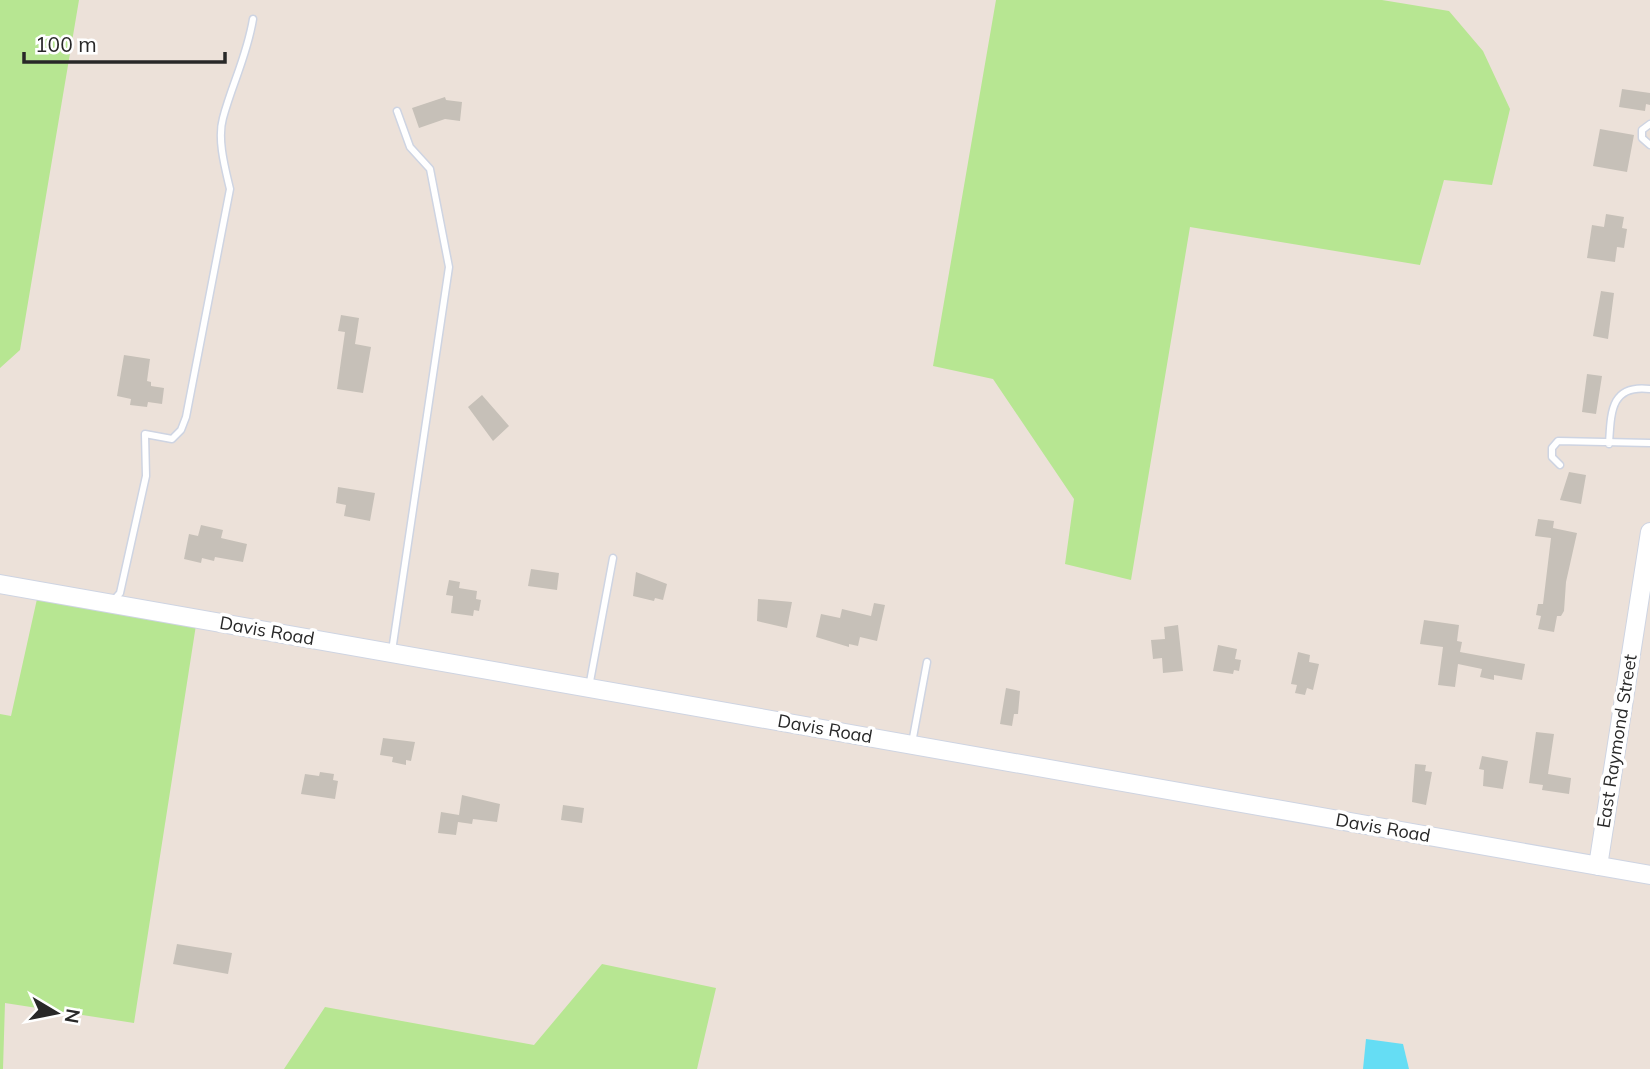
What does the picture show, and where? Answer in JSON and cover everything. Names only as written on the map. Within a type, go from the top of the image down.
[{"type":"street","name":"East Raymond Street","points":[[1598,866],[1650,532]]},
{"type":"street","name":"Davis Road","points":[[0,584],[1650,875]]},
{"type":"lane","points":[[111,603],[120,593],[146,476],[145,434],[172,439],[181,430],[186,417],[230,189],[223,153],[222,121],[243,66],[253,19]]},
{"type":"lane","points":[[392,653],[449,267],[430,169],[410,146],[397,111]]},
{"type":"lane","points":[[1650,124],[1642,130],[1642,138],[1650,145]]},
{"type":"lane","points":[[1609,444],[1614,402],[1624,393],[1638,388],[1650,389]]},
{"type":"lane","points":[[1560,465],[1552,457],[1552,448],[1558,440],[1609,444],[1650,443]]},
{"type":"lane","points":[[589,688],[613,558]]},
{"type":"lane","points":[[911,745],[927,662]]},
{"type":"green space","points":[[0,0],[79,0],[20,350],[0,368]]},
{"type":"green space","points":[[996,0],[1382,0],[1449,11],[1483,51],[1510,109],[1492,185],[1444,180],[1420,265],[1190,227],[1131,580],[1065,564],[1074,499],[993,379],[933,366]]},
{"type":"green space","points":[[37,599],[196,625],[134,1023],[5,1003],[3,1069],[0,1069],[0,714],[11,716]]},
{"type":"green space","points":[[602,964],[716,988],[697,1069],[284,1069],[325,1007],[534,1045]]},
{"type":"water","points":[[1366,1039],[1403,1044],[1409,1069],[1363,1069]]},
{"type":"building","points":[[1622,89],[1650,93],[1650,105],[1646,104],[1645,111],[1619,107]]},
{"type":"building","points":[[445,97],[446,100],[462,102],[460,121],[445,119],[419,128],[412,108]]},
{"type":"building","points":[[1600,129],[1634,135],[1627,172],[1593,166]]},
{"type":"building","points":[[1606,214],[1624,217],[1622,228],[1627,229],[1624,248],[1617,247],[1615,262],[1587,258],[1592,225],[1604,227]]},
{"type":"building","points":[[1601,291],[1614,293],[1608,339],[1593,336]]},
{"type":"building","points":[[341,315],[359,318],[355,344],[371,347],[363,393],[337,389],[345,332],[338,331]]},
{"type":"building","points":[[124,355],[150,359],[147,381],[151,382],[151,386],[164,388],[162,404],[148,402],[147,407],[130,405],[131,399],[117,396]]},
{"type":"building","points":[[1587,374],[1602,376],[1596,414],[1582,412]]},
{"type":"building","points":[[482,395],[509,426],[493,441],[468,407]]},
{"type":"building","points":[[1569,472],[1586,475],[1581,504],[1560,500]]},
{"type":"building","points":[[338,487],[375,493],[370,521],[344,516],[346,505],[336,503]]},
{"type":"building","points":[[1538,519],[1554,521],[1553,528],[1577,533],[1566,582],[1564,611],[1561,616],[1557,616],[1554,632],[1538,629],[1541,616],[1536,615],[1538,604],[1543,604],[1551,538],[1535,536]]},
{"type":"building","points":[[201,525],[223,530],[221,538],[247,544],[243,562],[215,557],[214,561],[202,558],[201,563],[184,559],[189,534],[198,536]]},
{"type":"building","points":[[531,569],[559,573],[557,590],[528,586]]},
{"type":"building","points":[[636,572],[667,584],[663,600],[655,598],[654,601],[633,596]]},
{"type":"building","points":[[449,580],[460,582],[459,588],[477,591],[476,599],[481,600],[479,611],[474,610],[473,616],[451,613],[453,596],[446,595]]},
{"type":"building","points":[[758,599],[792,602],[787,628],[757,621]]},
{"type":"building","points":[[874,603],[885,605],[877,641],[860,637],[858,646],[849,644],[849,647],[816,637],[821,614],[840,618],[842,609],[871,616]]},
{"type":"building","points":[[1424,620],[1459,625],[1457,641],[1462,642],[1460,652],[1525,664],[1522,680],[1494,675],[1494,680],[1480,677],[1482,669],[1458,664],[1455,687],[1438,685],[1443,647],[1420,644]]},
{"type":"building","points":[[1178,625],[1183,671],[1163,673],[1162,658],[1153,659],[1151,640],[1165,639],[1164,627]]},
{"type":"building","points":[[1218,645],[1237,649],[1235,659],[1241,660],[1239,671],[1234,670],[1233,674],[1213,671]]},
{"type":"building","points":[[1298,652],[1310,655],[1309,662],[1319,664],[1313,690],[1307,688],[1305,695],[1295,693],[1297,685],[1291,684]]},
{"type":"building","points":[[1006,688],[1020,691],[1018,714],[1014,714],[1012,726],[1000,724]]},
{"type":"building","points":[[1536,732],[1554,734],[1548,774],[1571,778],[1569,794],[1542,790],[1543,785],[1529,783]]},
{"type":"building","points":[[383,738],[415,742],[411,761],[406,760],[406,765],[392,762],[393,757],[380,755]]},
{"type":"building","points":[[1482,756],[1508,761],[1503,789],[1483,786],[1484,770],[1479,769]]},
{"type":"building","points":[[1415,764],[1426,765],[1425,771],[1432,772],[1426,805],[1412,802]]},
{"type":"building","points":[[320,772],[334,774],[333,780],[338,781],[335,799],[301,794],[305,774],[319,776]]},
{"type":"building","points":[[462,795],[500,804],[497,822],[473,819],[472,824],[458,822],[456,835],[438,833],[441,812],[459,815]]},
{"type":"building","points":[[563,805],[584,808],[582,823],[561,820]]},
{"type":"building","points":[[177,944],[232,953],[228,974],[173,964]]}]
